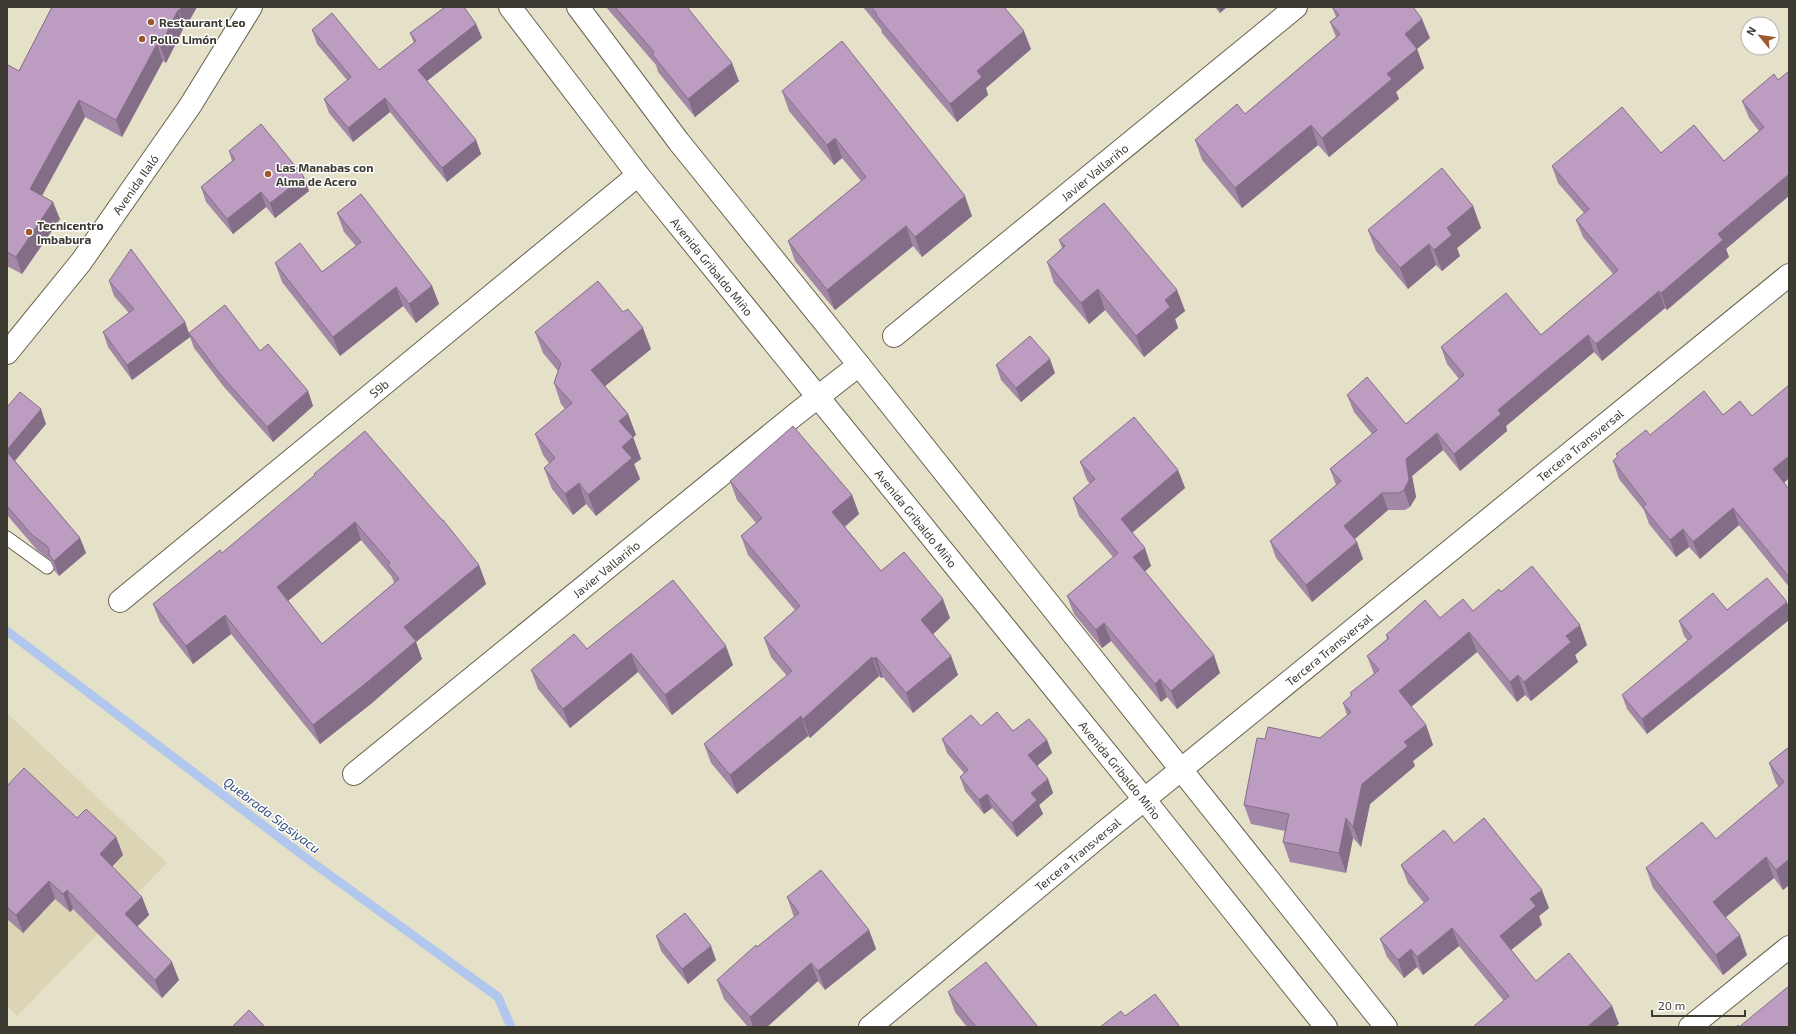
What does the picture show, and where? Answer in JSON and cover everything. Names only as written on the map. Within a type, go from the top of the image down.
[{"type":"street","name":"Avenida Ilaló","points":[[7,353],[81,262],[190,106],[251,7]]},
{"type":"street","name":"Avenida Gribaldo Miño","points":[[510,7],[638,175],[1144,799],[1326,1027]]},
{"type":"street","points":[[578,7],[679,142],[859,365],[1386,1027]]},
{"type":"street","name":"Javier Vallariño","points":[[894,336],[1296,7]]},
{"type":"street","name":"S9b","points":[[120,601],[638,175]]},
{"type":"street","name":"Tercera Transversal","points":[[870,1027],[1144,799],[1789,275]]},
{"type":"street","name":"Javier Vallariño","points":[[354,774],[859,365]]},
{"type":"street","points":[[1690,1027],[1789,947]]},
{"type":"lane","points":[[7,538],[47,567]]},
{"type":"shaded area","points":[[7,713],[167,863],[17,1016],[7,1006]]},
{"type":"building","points":[[52,7],[181,7],[179,11],[178,10],[160,46],[157,44],[116,120],[79,100],[30,189],[53,202],[16,257],[7,252],[7,67],[8,65],[19,71]]},
{"type":"building","points":[[445,7],[464,7],[476,24],[418,70],[476,140],[442,168],[385,98],[348,128],[324,99],[351,77],[312,30],[332,13],[379,70],[416,41],[410,33]]},
{"type":"building","points":[[615,7],[687,7],[732,63],[688,99],[652,54],[654,52]]},
{"type":"building","points":[[871,7],[1004,7],[1024,31],[977,71],[982,77],[950,104]]},
{"type":"building","points":[[1332,7],[1413,7],[1422,19],[1405,34],[1417,49],[1387,74],[1392,79],[1322,138],[1311,125],[1235,188],[1195,140],[1237,104],[1245,114],[1340,34],[1330,22],[1339,15]]},
{"type":"building","points":[[842,41],[965,196],[915,237],[906,226],[827,290],[788,241],[866,177],[835,138],[827,145],[782,91]]},
{"type":"building","points":[[1789,71],[1789,174],[1718,234],[1723,240],[1661,293],[1659,291],[1596,344],[1588,335],[1498,410],[1501,414],[1454,454],[1437,433],[1406,459],[1409,480],[1404,490],[1399,493],[1382,493],[1344,526],[1357,542],[1306,585],[1270,541],[1341,481],[1330,469],[1377,430],[1347,395],[1367,377],[1406,424],[1464,375],[1441,347],[1506,293],[1541,335],[1618,270],[1576,220],[1589,209],[1552,166],[1622,107],[1661,153],[1694,125],[1724,161],[1764,127],[1742,101],[1774,74],[1778,80]]},
{"type":"building","points":[[261,124],[304,177],[270,203],[261,192],[227,219],[201,187],[235,159],[229,151]]},
{"type":"building","points":[[1442,168],[1473,206],[1447,228],[1452,235],[1434,250],[1429,244],[1400,268],[1368,230]]},
{"type":"building","points":[[361,194],[432,286],[409,304],[396,287],[333,337],[275,263],[300,243],[322,272],[361,242],[337,213]]},
{"type":"building","points":[[1104,203],[1177,290],[1165,300],[1170,307],[1136,336],[1098,289],[1081,303],[1047,262],[1065,246],[1059,240]]},
{"type":"building","points":[[131,249],[185,322],[127,365],[103,332],[134,309],[109,281]]},
{"type":"building","points":[[598,281],[623,312],[628,309],[643,328],[591,370],[628,414],[619,421],[633,437],[622,447],[632,458],[588,495],[579,483],[565,494],[544,468],[555,458],[535,434],[572,403],[554,383],[561,363],[535,332]]},
{"type":"building","points":[[225,305],[260,351],[268,344],[308,391],[267,427],[219,373],[189,333]]},
{"type":"building","points":[[1030,336],[1050,359],[1016,388],[996,365]]},
{"type":"building","points":[[1789,385],[1789,456],[1773,469],[1789,489],[1789,577],[1733,508],[1693,542],[1683,529],[1670,540],[1643,507],[1646,504],[1613,461],[1618,456],[1616,454],[1646,430],[1650,435],[1704,391],[1723,415],[1740,401],[1752,416]]},
{"type":"building","points":[[20,392],[41,409],[7,450],[7,407]]},
{"type":"building","points":[[1134,417],[1178,470],[1121,519],[1145,548],[1133,557],[1214,655],[1171,691],[1160,679],[1155,684],[1104,623],[1096,630],[1067,596],[1118,553],[1073,498],[1095,479],[1080,462]]},
{"type":"building","points":[[793,426],[852,495],[832,512],[881,571],[904,552],[943,599],[921,620],[951,656],[906,693],[876,657],[874,659],[872,657],[803,719],[801,716],[730,775],[704,744],[792,671],[764,638],[800,606],[741,536],[762,518],[730,481]]},
{"type":"building","points":[[365,431],[443,520],[479,565],[404,627],[416,641],[313,725],[225,615],[186,646],[153,604],[220,550],[222,553],[315,475],[314,474]],"holes":[[[355,522],[390,563],[388,565],[399,579],[322,644],[277,587]]]},
{"type":"building","points":[[7,452],[80,538],[54,561],[49,555],[49,549],[47,546],[32,535],[7,506]]},
{"type":"building","points":[[1532,566],[1580,625],[1566,636],[1571,642],[1524,682],[1518,675],[1510,682],[1469,632],[1399,691],[1426,725],[1404,742],[1408,746],[1362,784],[1353,827],[1346,818],[1339,853],[1283,842],[1289,814],[1244,805],[1257,738],[1265,739],[1268,727],[1320,738],[1351,712],[1343,703],[1352,695],[1350,693],[1379,670],[1367,656],[1389,638],[1386,635],[1425,600],[1440,618],[1463,599],[1473,611],[1499,589],[1501,592]]},
{"type":"building","points":[[1767,578],[1787,602],[1642,719],[1622,695],[1692,637],[1679,621],[1713,593],[1727,610]]},
{"type":"building","points":[[673,580],[726,646],[665,695],[631,653],[563,709],[531,670],[574,634],[587,649]]},
{"type":"building","points":[[997,712],[1013,731],[1029,719],[1047,740],[1028,755],[1048,779],[1031,793],[1037,800],[1012,823],[987,794],[979,800],[960,777],[968,770],[942,739],[971,715],[981,726]]},
{"type":"building","points":[[1789,747],[1789,859],[1776,870],[1766,857],[1713,902],[1740,935],[1716,955],[1646,868],[1702,822],[1716,839],[1784,782],[1769,763]]},
{"type":"building","points":[[24,768],[77,818],[86,809],[116,837],[100,854],[142,897],[125,914],[172,962],[155,980],[67,890],[63,894],[49,881],[16,915],[7,907],[7,786]]},
{"type":"building","points":[[1484,818],[1542,890],[1530,899],[1536,906],[1500,936],[1536,981],[1569,953],[1612,1006],[1587,1027],[1473,1027],[1509,996],[1452,928],[1417,957],[1411,949],[1398,960],[1380,939],[1429,899],[1401,865],[1444,830],[1454,843]]},
{"type":"building","points":[[821,870],[869,930],[818,971],[811,963],[750,1017],[717,980],[756,945],[757,947],[799,913],[787,897]]},
{"type":"building","points":[[685,913],[711,946],[682,969],[656,936]]},
{"type":"building","points":[[986,962],[1038,1027],[976,1027],[948,992]]},
{"type":"building","points":[[1789,986],[1789,1027],[1739,1027]]},
{"type":"building","points":[[1155,994],[1180,1027],[1100,1027],[1121,1011],[1125,1016]]},
{"type":"building","points":[[249,1010],[265,1027],[232,1027]]},
{"type":"waterway","name":"Quebrada Sigsiyacu","points":[[7,631],[309,860],[498,997],[511,1027]]},
{"type":"place","name":"Restaurant Leo","points":[[151,22]]},
{"type":"place","name":"Pollo Limón","points":[[142,39]]},
{"type":"place","name":"Las Manabas con Alma de Acero","points":[[268,174]]},
{"type":"place","name":"Tecnicentro Imbabura","points":[[29,232]]}]
